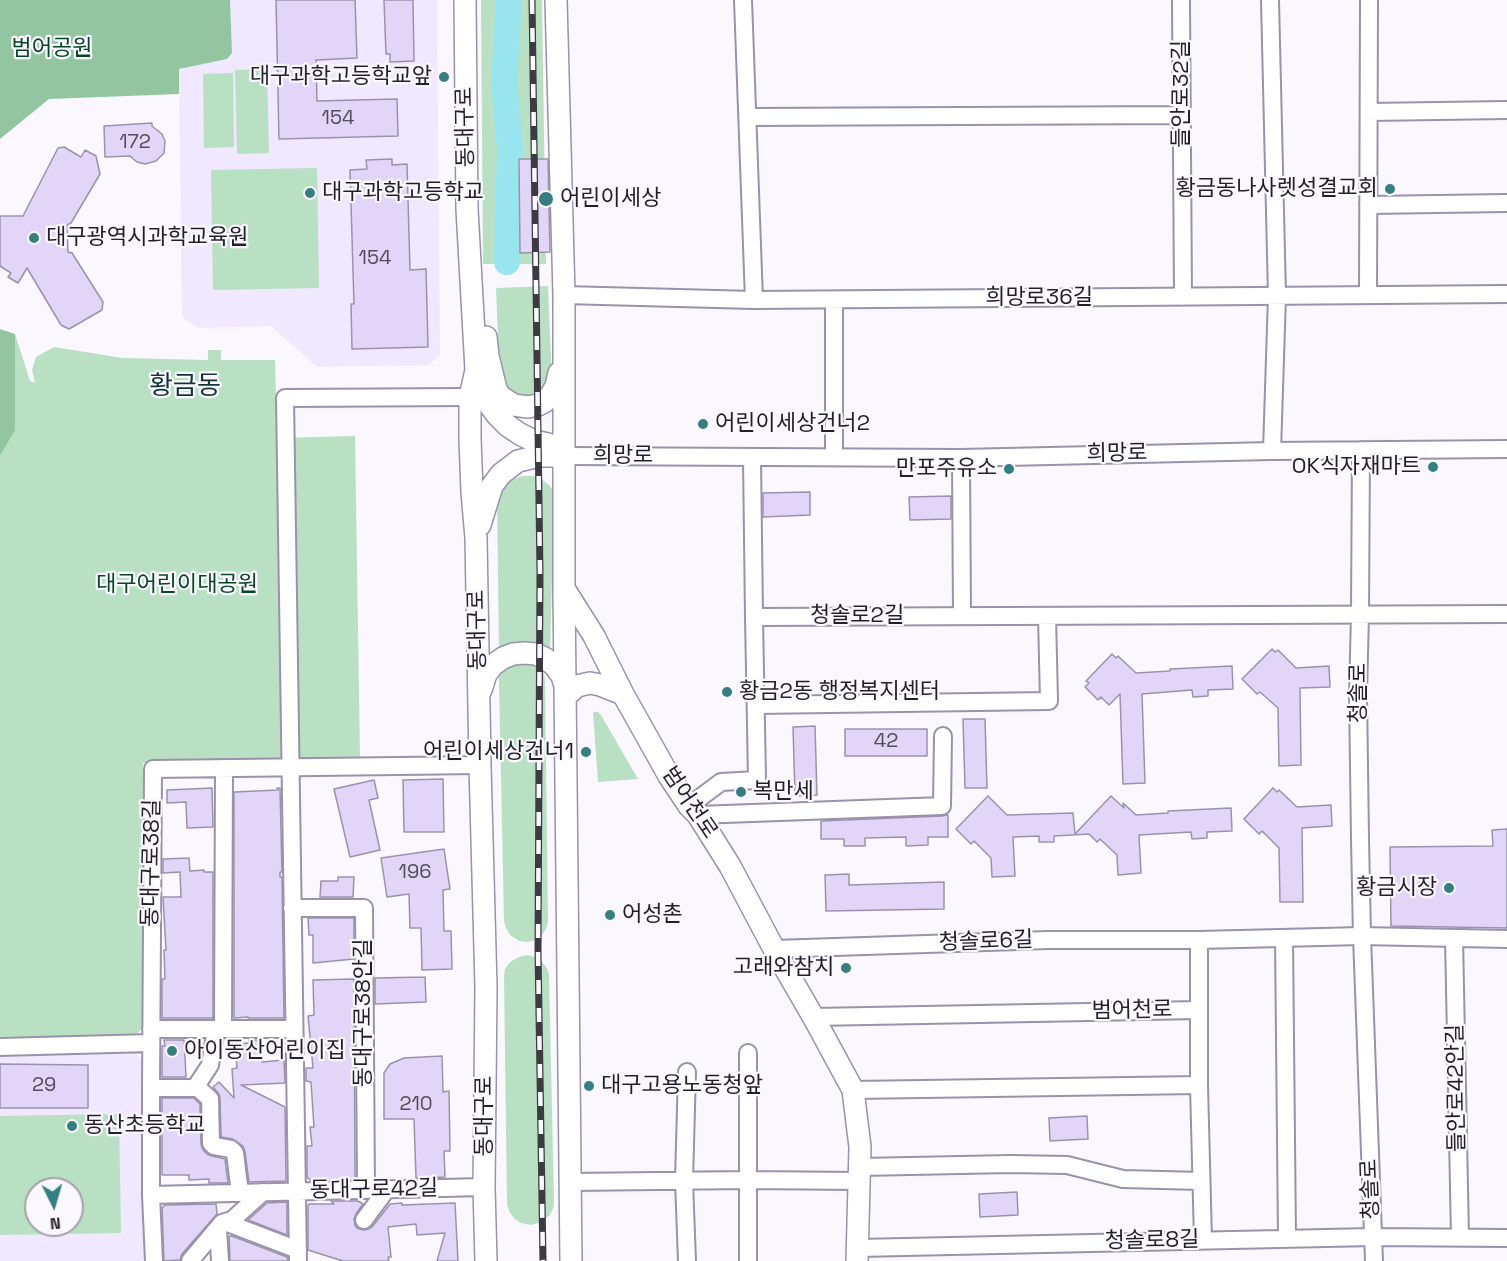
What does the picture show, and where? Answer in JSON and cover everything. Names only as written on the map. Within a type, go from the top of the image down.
[{"type":"main road","name":"동대구로","points":[[465,0],[467,209],[476,372],[470,397],[472,492],[476,538],[486,987],[484,1187],[486,1261]]},
{"type":"main road","points":[[556,0],[564,295],[564,590],[571,1261]]},
{"type":"main road","points":[[471,291],[484,322],[494,384],[500,396],[509,403],[521,407],[533,407],[544,402],[551,395],[556,386],[564,346]]},
{"type":"main road","points":[[476,372],[481,390],[488,403],[508,426],[534,441],[548,444],[565,456]]},
{"type":"main road","points":[[476,538],[492,486],[501,474],[518,461],[540,456],[565,456]]},
{"type":"main road","name":"범어천로","points":[[564,590],[594,636],[623,694],[669,776],[730,866],[853,1090],[860,1147],[858,1255]]},
{"type":"main road","points":[[480,707],[482,684],[486,674],[502,658],[513,654],[536,654],[546,659],[562,676],[566,691]]},
{"type":"main road","points":[[566,691],[590,683],[623,694]]},
{"type":"street","points":[[564,295],[754,300],[743,0]]},
{"type":"street","name":"들안로32길","points":[[1181,0],[1183,297]]},
{"type":"street","points":[[1270,0],[1277,296],[1272,451]]},
{"type":"street","points":[[1368,296],[1369,0]]},
{"type":"street","points":[[1369,112],[1507,110]]},
{"type":"street","points":[[748,117],[1182,115]]},
{"type":"street","points":[[1368,205],[1507,203]]},
{"type":"street","name":"희망로36길","points":[[754,300],[1507,294]]},
{"type":"street","points":[[834,300],[834,457]]},
{"type":"street","points":[[221,1225],[298,1256],[285,398],[470,397]]},
{"type":"street","name":"희망로","points":[[565,456],[961,458],[1272,451],[1507,449]]},
{"type":"street","name":"청솔로","points":[[1361,450],[1358,694],[1362,936],[1374,1261]]},
{"type":"street","points":[[693,810],[721,782],[757,780],[752,457]]},
{"type":"street","points":[[961,458],[962,616]]},
{"type":"street","name":"청솔로2길","points":[[754,617],[1507,614]]},
{"type":"street","points":[[756,705],[1049,701],[1047,616]]},
{"type":"street","points":[[693,810],[942,806],[943,736]]},
{"type":"street","name":"동대구로38길","points":[[153,1261],[151,1036],[153,769],[480,765]]},
{"type":"street","points":[[195,1088],[210,1065],[219,1029],[224,768]]},
{"type":"street","name":"동대구로38안길","points":[[292,908],[364,908],[366,1190]]},
{"type":"street","points":[[1362,936],[1507,939]]},
{"type":"street","name":"청솔로6길","points":[[774,949],[1048,940],[1199,940],[1362,936]]},
{"type":"street","points":[[1284,938],[1287,1239]]},
{"type":"street","name":"들안로42안길","points":[[1454,938],[1460,1237]]},
{"type":"street","points":[[1199,940],[1198,1085],[1203,1240]]},
{"type":"street","name":"범어천로","points":[[813,1017],[1199,1010]]},
{"type":"street","points":[[0,1047],[219,1029],[294,1029]]},
{"type":"street","points":[[748,1053],[748,1261]]},
{"type":"street","points":[[687,1072],[684,1181],[687,1261]]},
{"type":"street","points":[[853,1090],[1198,1085]]},
{"type":"street","points":[[151,1088],[198,1088],[210,1099],[211,1143],[214,1146],[231,1149],[234,1153],[240,1193]]},
{"type":"street","points":[[570,1182],[747,1180],[1011,1164],[1066,1165],[1123,1179],[1202,1181]]},
{"type":"street","name":"동대구로42길","points":[[151,1195],[484,1187]]},
{"type":"street","points":[[364,1220],[387,1189]]},
{"type":"street","points":[[190,1261],[221,1225],[232,1220],[263,1192]]},
{"type":"street","points":[[220,1261],[221,1225]]},
{"type":"street","points":[[1373,1237],[1507,1238]]},
{"type":"street","name":"청솔로8길","points":[[858,1255],[1203,1240],[1373,1237]]},
{"type":"shaded area","name":"대구과학고등학교","points":[[230,0],[437,0],[440,355],[429,365],[317,367],[271,326],[198,328],[182,317],[179,69],[226,59],[232,54]]},
{"type":"shaded area","name":"동산초등학교","points":[[135,1053],[145,1064],[144,1259],[141,1261],[0,1261],[0,1057]]},
{"type":"green space","name":"범어공원","points":[[0,0],[230,0],[232,53],[227,59],[179,69],[179,94],[49,99],[0,139]]},
{"type":"green space","points":[[481,0],[542,0],[546,264],[483,264]]},
{"type":"green space","points":[[267,69],[269,153],[237,154],[235,70]]},
{"type":"green space","points":[[233,73],[234,147],[204,148],[203,74]]},
{"type":"green space","points":[[317,168],[319,288],[213,290],[211,170]]},
{"type":"green space","points":[[548,286],[552,384],[527,404],[500,386],[496,288]]},
{"type":"green space","points":[[0,329],[15,334],[15,430],[0,456]]},
{"type":"green space","name":"대구어린이대공원","points":[[15,334],[30,381],[35,383],[32,370],[36,357],[54,347],[123,358],[208,360],[208,350],[221,350],[221,360],[275,360],[277,438],[355,436],[360,758],[143,763],[142,1028],[134,1038],[0,1040],[0,456],[15,429]]},
{"type":"green space","points":[[522,476],[541,479],[549,485],[554,495],[550,657],[531,644],[522,642],[499,655],[497,496],[509,481]]},
{"type":"green space","points":[[523,660],[539,667],[545,681],[548,922],[546,929],[538,939],[528,942],[519,941],[510,935],[504,921],[499,683],[503,669]]},
{"type":"green space","points":[[594,712],[601,715],[638,779],[598,782]]},
{"type":"green space","points":[[527,955],[541,961],[549,974],[554,1199],[550,1215],[541,1222],[531,1225],[515,1219],[507,1205],[504,975],[510,962]]},
{"type":"green space","points":[[119,1114],[121,1233],[84,1234],[84,1177],[24,1177],[24,1235],[0,1235],[0,1116]]},
{"type":"building","points":[[276,0],[355,0],[357,58],[316,60],[317,101],[397,99],[398,136],[279,139]]},
{"type":"building","points":[[384,0],[413,0],[414,61],[390,62],[390,54],[386,54]]},
{"type":"building","points":[[152,123],[165,141],[164,153],[156,161],[145,164],[137,162],[130,156],[105,157],[104,126]]},
{"type":"building","name":"대구광역시과학교육원","points":[[64,147],[81,157],[85,150],[96,156],[100,174],[71,223],[67,225],[68,252],[72,253],[103,302],[102,310],[69,329],[61,325],[27,268],[18,283],[8,277],[11,273],[0,266],[0,216],[23,216],[58,148]]},
{"type":"building","points":[[392,159],[392,165],[407,164],[410,270],[426,269],[428,347],[352,349],[351,304],[354,304],[350,170],[367,169],[366,160]]},
{"type":"building","points":[[519,159],[548,159],[550,252],[520,253]]},
{"type":"building","points":[[810,492],[810,515],[763,517],[763,493]]},
{"type":"building","points":[[951,496],[951,519],[910,520],[909,497]]},
{"type":"building","points":[[1272,649],[1275,652],[1278,650],[1296,668],[1329,666],[1330,687],[1300,688],[1301,765],[1279,766],[1278,708],[1260,692],[1257,694],[1242,679]]},
{"type":"building","points":[[1112,654],[1116,658],[1118,656],[1136,673],[1232,666],[1233,689],[1208,690],[1208,696],[1193,697],[1192,690],[1142,694],[1145,783],[1123,784],[1120,694],[1109,705],[1101,697],[1098,700],[1085,687],[1089,683],[1086,681]]},
{"type":"building","points":[[963,719],[985,719],[987,788],[965,788]]},
{"type":"building","points":[[815,726],[817,795],[795,796],[793,727]]},
{"type":"building","points":[[845,729],[927,729],[927,756],[845,756]]},
{"type":"building","points":[[443,779],[444,832],[404,832],[403,780]]},
{"type":"building","points":[[374,780],[378,798],[369,800],[380,850],[350,857],[334,789]]},
{"type":"building","points":[[212,788],[213,827],[187,828],[186,802],[167,803],[167,790]]},
{"type":"building","points":[[277,788],[280,788],[284,1018],[234,1018],[234,792],[278,790]]},
{"type":"building","points":[[1273,788],[1277,792],[1279,790],[1297,807],[1331,805],[1332,826],[1302,828],[1303,902],[1280,902],[1279,848],[1262,831],[1259,834],[1244,819]]},
{"type":"building","points":[[988,796],[1007,815],[1073,813],[1075,834],[1111,796],[1136,815],[1231,808],[1232,831],[1207,832],[1207,838],[1192,839],[1191,832],[1139,835],[1141,873],[1118,875],[1117,855],[1100,839],[1097,842],[1089,834],[1054,836],[1054,842],[1039,842],[1039,836],[1013,837],[1015,876],[992,877],[991,858],[974,841],[971,844],[956,829]]},
{"type":"building","points":[[948,815],[948,837],[928,837],[928,845],[906,846],[906,837],[865,838],[865,846],[844,846],[844,839],[821,839],[821,821]]},
{"type":"building","name":"황금시장","points":[[1507,829],[1507,928],[1391,926],[1390,847],[1493,846],[1492,830]]},
{"type":"building","points":[[444,849],[450,889],[443,890],[444,931],[451,931],[452,969],[422,970],[421,928],[410,928],[409,894],[387,897],[381,858]]},
{"type":"building","points":[[189,858],[190,871],[213,872],[213,1018],[162,1018],[162,979],[165,979],[164,950],[166,950],[163,897],[181,897],[180,872],[163,873],[163,859]]},
{"type":"building","points":[[849,874],[849,885],[944,882],[944,909],[826,911],[825,875]]},
{"type":"building","points":[[338,877],[354,877],[353,897],[320,897],[321,881],[338,881]]},
{"type":"building","points":[[308,918],[354,918],[354,959],[313,963],[313,935],[309,935]]},
{"type":"building","points":[[425,977],[426,1002],[375,1004],[375,978]]},
{"type":"building","points":[[354,979],[355,1180],[311,1181],[307,1177],[307,1146],[312,1146],[310,1127],[314,1127],[311,1082],[306,1081],[306,1068],[313,1068],[308,1016],[314,1015],[313,980]]},
{"type":"building","points":[[164,1040],[184,1040],[186,1077],[162,1077]]},
{"type":"building","points":[[249,1040],[260,1040],[262,1062],[284,1060],[285,1083],[241,1085],[285,1107],[286,1181],[249,1182],[243,1146],[233,1139],[221,1137],[220,1098],[213,1087],[219,1082],[234,1098],[232,1069],[237,1068],[235,1044],[249,1043]]},
{"type":"building","points":[[442,1056],[443,1092],[449,1091],[450,1151],[444,1151],[445,1177],[416,1178],[414,1119],[384,1119],[384,1073],[390,1064],[404,1058]]},
{"type":"building","points":[[0,1064],[88,1065],[88,1108],[0,1108]]},
{"type":"building","points":[[162,1098],[194,1098],[200,1104],[203,1150],[207,1154],[225,1159],[228,1183],[209,1183],[209,1179],[189,1180],[189,1175],[162,1175]]},
{"type":"building","points":[[1087,1116],[1088,1139],[1050,1141],[1049,1118]]},
{"type":"building","points":[[1017,1192],[1018,1215],[980,1217],[979,1194]]},
{"type":"building","points":[[331,1201],[358,1201],[363,1204],[354,1219],[357,1228],[363,1230],[372,1227],[390,1204],[455,1203],[458,1261],[437,1261],[445,1233],[417,1235],[416,1224],[388,1227],[391,1257],[388,1257],[389,1261],[343,1261],[308,1250],[308,1206],[309,1204],[334,1204]]},
{"type":"building","points":[[287,1202],[287,1235],[248,1220],[267,1203]]},
{"type":"building","points":[[216,1204],[217,1214],[182,1254],[180,1260],[164,1261],[162,1208],[165,1205]]},
{"type":"building","points":[[229,1236],[287,1257],[288,1261],[230,1261]]},
{"type":"waterway","points":[[507,262],[510,148],[504,81],[509,0]]},
{"type":"railway","points":[[532,0],[540,572],[538,951],[543,1261]]},
{"type":"place","name":"대구과학고등학교앞","points":[[444,77]]},
{"type":"place","name":"황금동나사렛성결교회","points":[[1390,189]]},
{"type":"place","name":"대구과학고등학교","points":[[310,193]]},
{"type":"place","name":"어린이세상","points":[[546,199]]},
{"type":"place","name":"대구광역시과학교육원","points":[[34,238]]},
{"type":"place","name":"어린이세상건너2","points":[[703,424]]},
{"type":"place","name":"OK식자재마트","points":[[1433,467]]},
{"type":"place","name":"만포주유소","points":[[1009,469]]},
{"type":"place","name":"황금2동 행정복지센터","points":[[727,692]]},
{"type":"place","name":"어린이세상건너1","points":[[586,752]]},
{"type":"place","name":"복만세","points":[[741,792]]},
{"type":"place","name":"황금시장","points":[[1449,888]]},
{"type":"place","name":"어성촌","points":[[610,915]]},
{"type":"place","name":"고래와참치","points":[[846,968]]},
{"type":"place","name":"아이동산어린이집","points":[[172,1051]]},
{"type":"place","name":"대구고용노동청앞","points":[[589,1086]]},
{"type":"place","name":"동산초등학교","points":[[72,1126]]},
{"type":"district","name":"황금동","points":[[185,387]]}]
